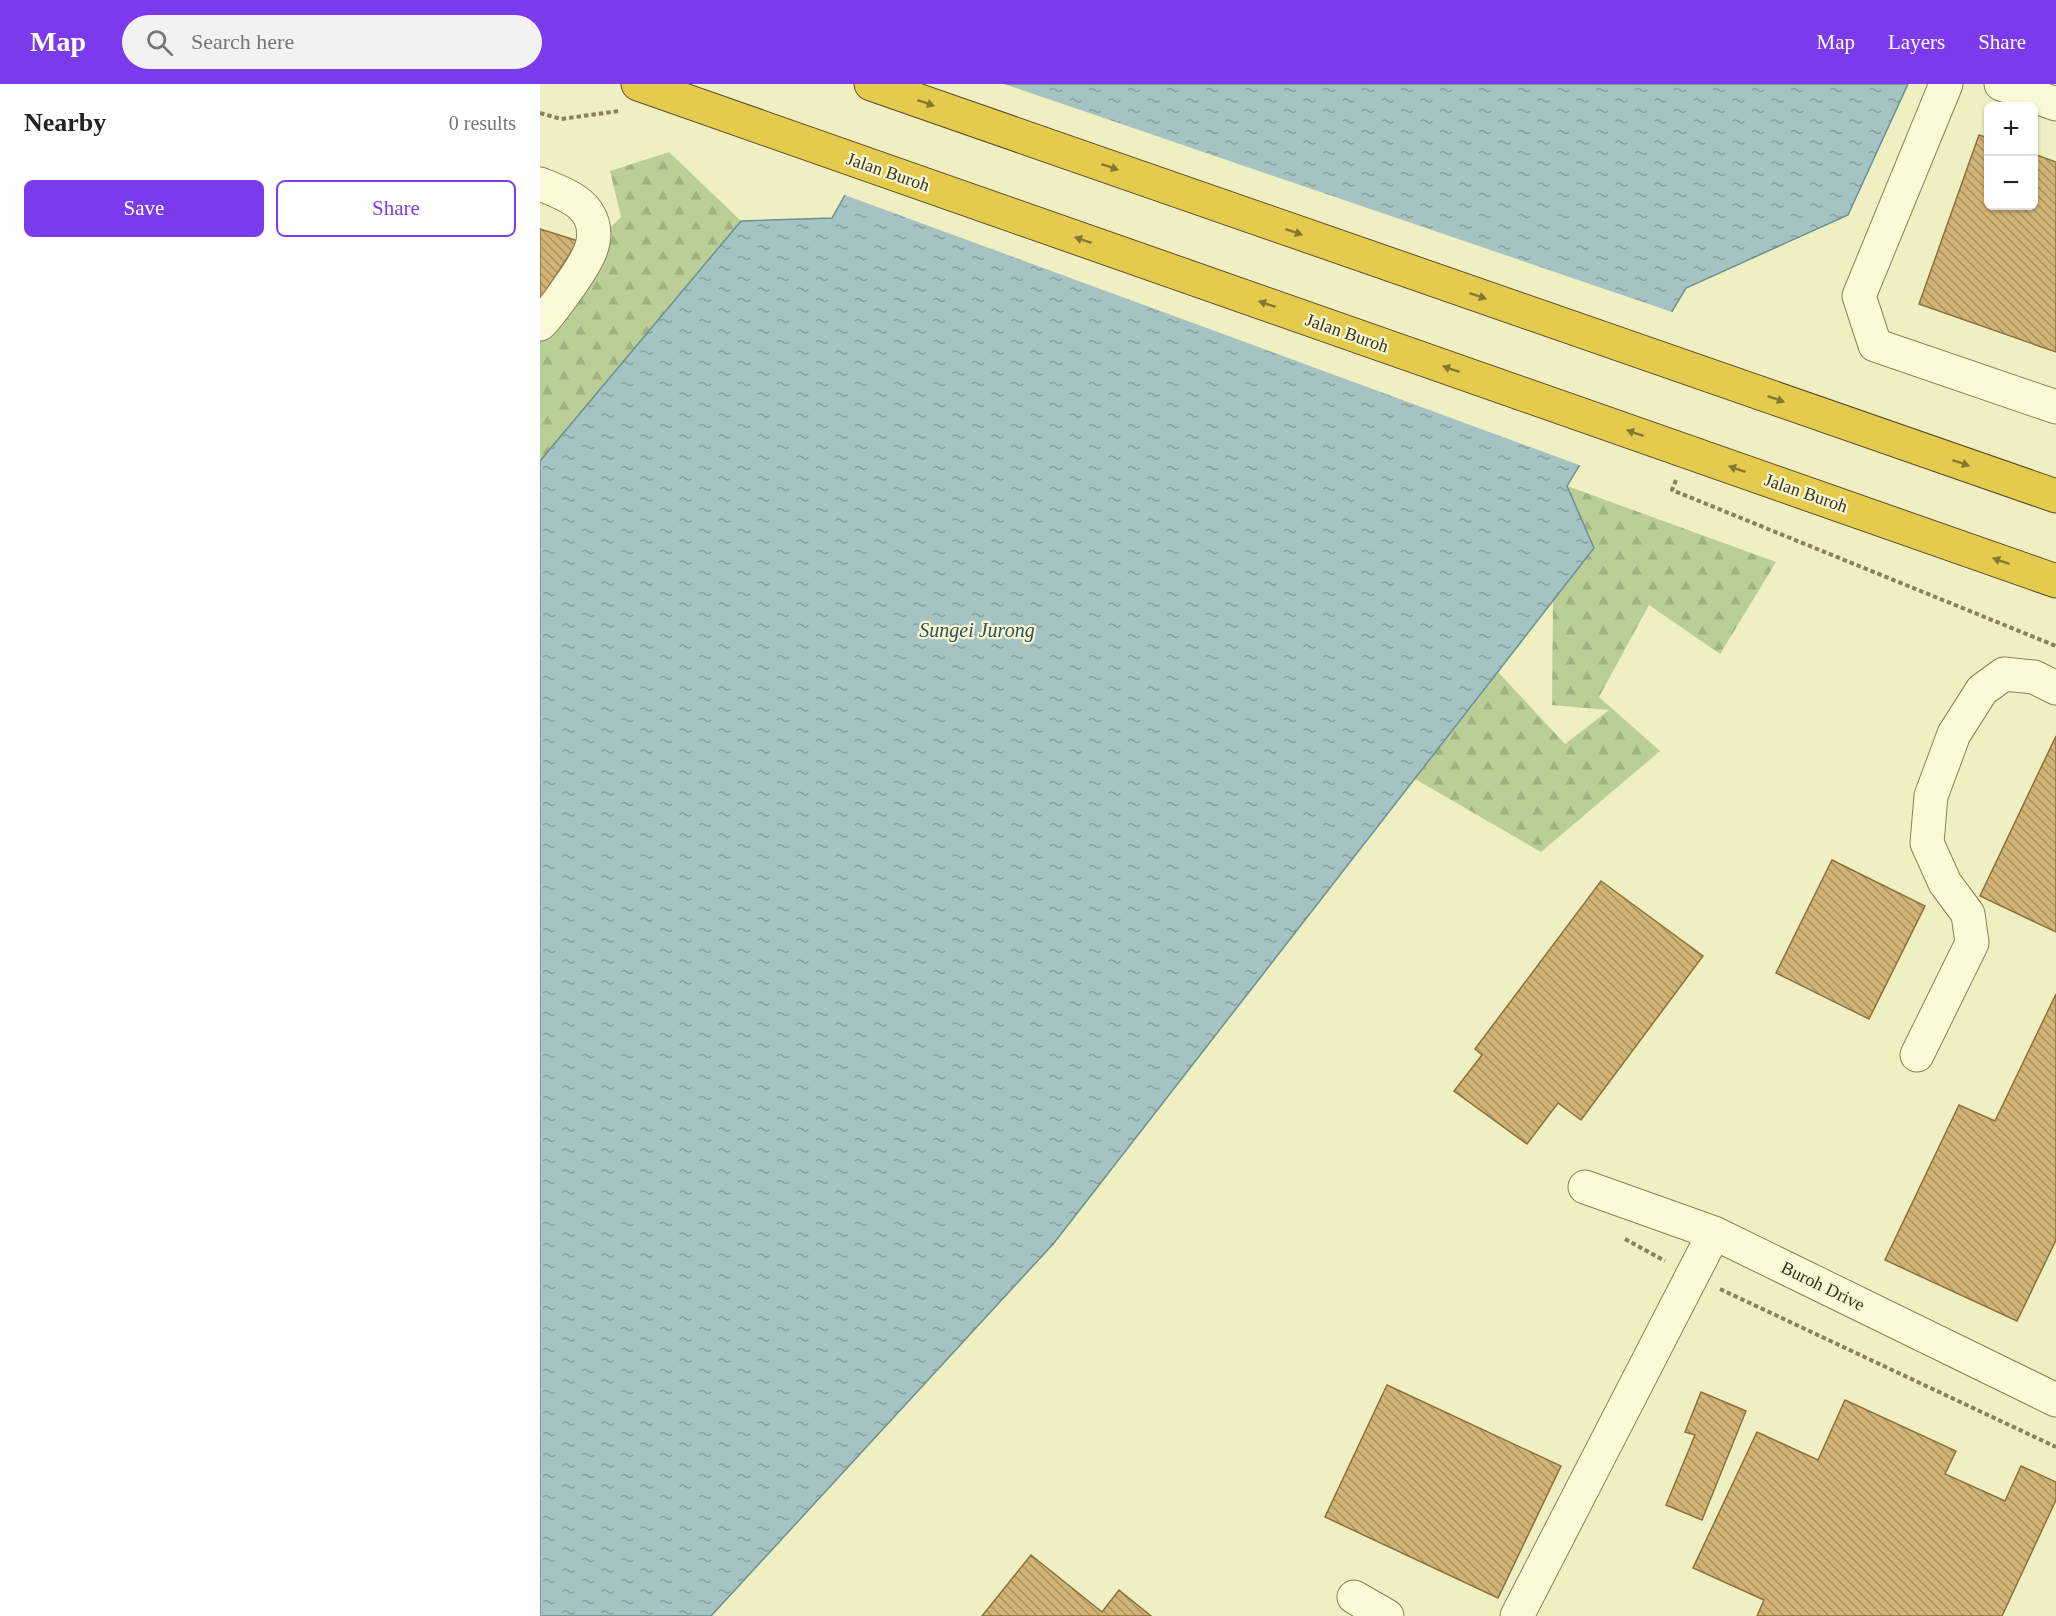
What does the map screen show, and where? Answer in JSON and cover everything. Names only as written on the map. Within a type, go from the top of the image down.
[{"type":"highway","points":[[871,84],[2056,496]]},
{"type":"highway","name":"Jalan Buroh","points":[[634,97],[688,101],[2056,581]]},
{"type":"street","points":[[1946,84],[1859,296],[1875,345],[2056,407]]},
{"type":"street","points":[[2001,84],[2056,104]]},
{"type":"street","points":[[540,184],[577,202],[587,211],[593,225],[593,245],[586,262],[540,324]]},
{"type":"street","points":[[1917,1055],[1972,943],[1968,914],[1945,883],[1927,843],[1931,796],[1954,734],[1982,690],[2004,674],[2034,677],[2056,688]]},
{"type":"street","name":"Buroh Drive","points":[[1585,1187],[1714,1233],[2056,1400]]},
{"type":"street","points":[[1518,1616],[1714,1233]]},
{"type":"street","points":[[1354,1597],[1387,1616]]},
{"type":"path","points":[[540,113],[561,119],[634,97]]},
{"type":"path","points":[[1690,453],[1672,490],[2056,646]]},
{"type":"path","points":[[1620,1236],[1693,1276],[2056,1447]]},
{"type":"green space","points":[[669,152],[741,221],[540,461],[540,327],[593,245],[621,217],[610,171]]},
{"type":"green space","points":[[1567,486],[1776,562],[1720,654],[1649,605],[1599,697],[1660,751],[1541,852],[1415,779],[1498,672],[1565,744],[1609,710],[1552,705],[1553,600],[1594,548]]},
{"type":"water","name":"Sungei Jurong","points":[[907,84],[1908,84],[1848,215],[1686,288],[1567,486],[1594,548],[1054,1243],[711,1616],[540,1616],[540,461],[741,221],[832,218]]},
{"type":"pier","points":[[904,84],[1004,84],[1675,313],[1582,466],[842,194]]},
{"type":"building","points":[[1979,135],[1984,137],[1984,210],[2038,210],[2038,155],[2056,162],[2056,352],[1919,304]]},
{"type":"building","points":[[540,229],[578,241],[540,300]]},
{"type":"building","points":[[2056,736],[2056,932],[1980,896]]},
{"type":"building","points":[[1832,860],[1925,906],[1869,1019],[1776,973]]},
{"type":"building","points":[[1601,881],[1703,956],[1581,1120],[1558,1103],[1527,1144],[1454,1091],[1482,1055],[1475,1049]]},
{"type":"building","points":[[2056,994],[2056,1240],[2017,1321],[1885,1260],[1959,1105],[1995,1121]]},
{"type":"building","points":[[1387,1385],[1561,1466],[1498,1598],[1325,1517]]},
{"type":"building","points":[[1701,1392],[1746,1411],[1702,1520],[1666,1505],[1695,1435],[1685,1432]]},
{"type":"building","points":[[1845,1400],[1956,1451],[1945,1474],[2005,1501],[2021,1466],[2056,1482],[2056,1500],[2002,1616],[1757,1616],[1764,1600],[1693,1568],[1757,1432],[1818,1460]]},
{"type":"building","points":[[1031,1555],[1102,1612],[1119,1590],[1151,1616],[982,1616]]}]
